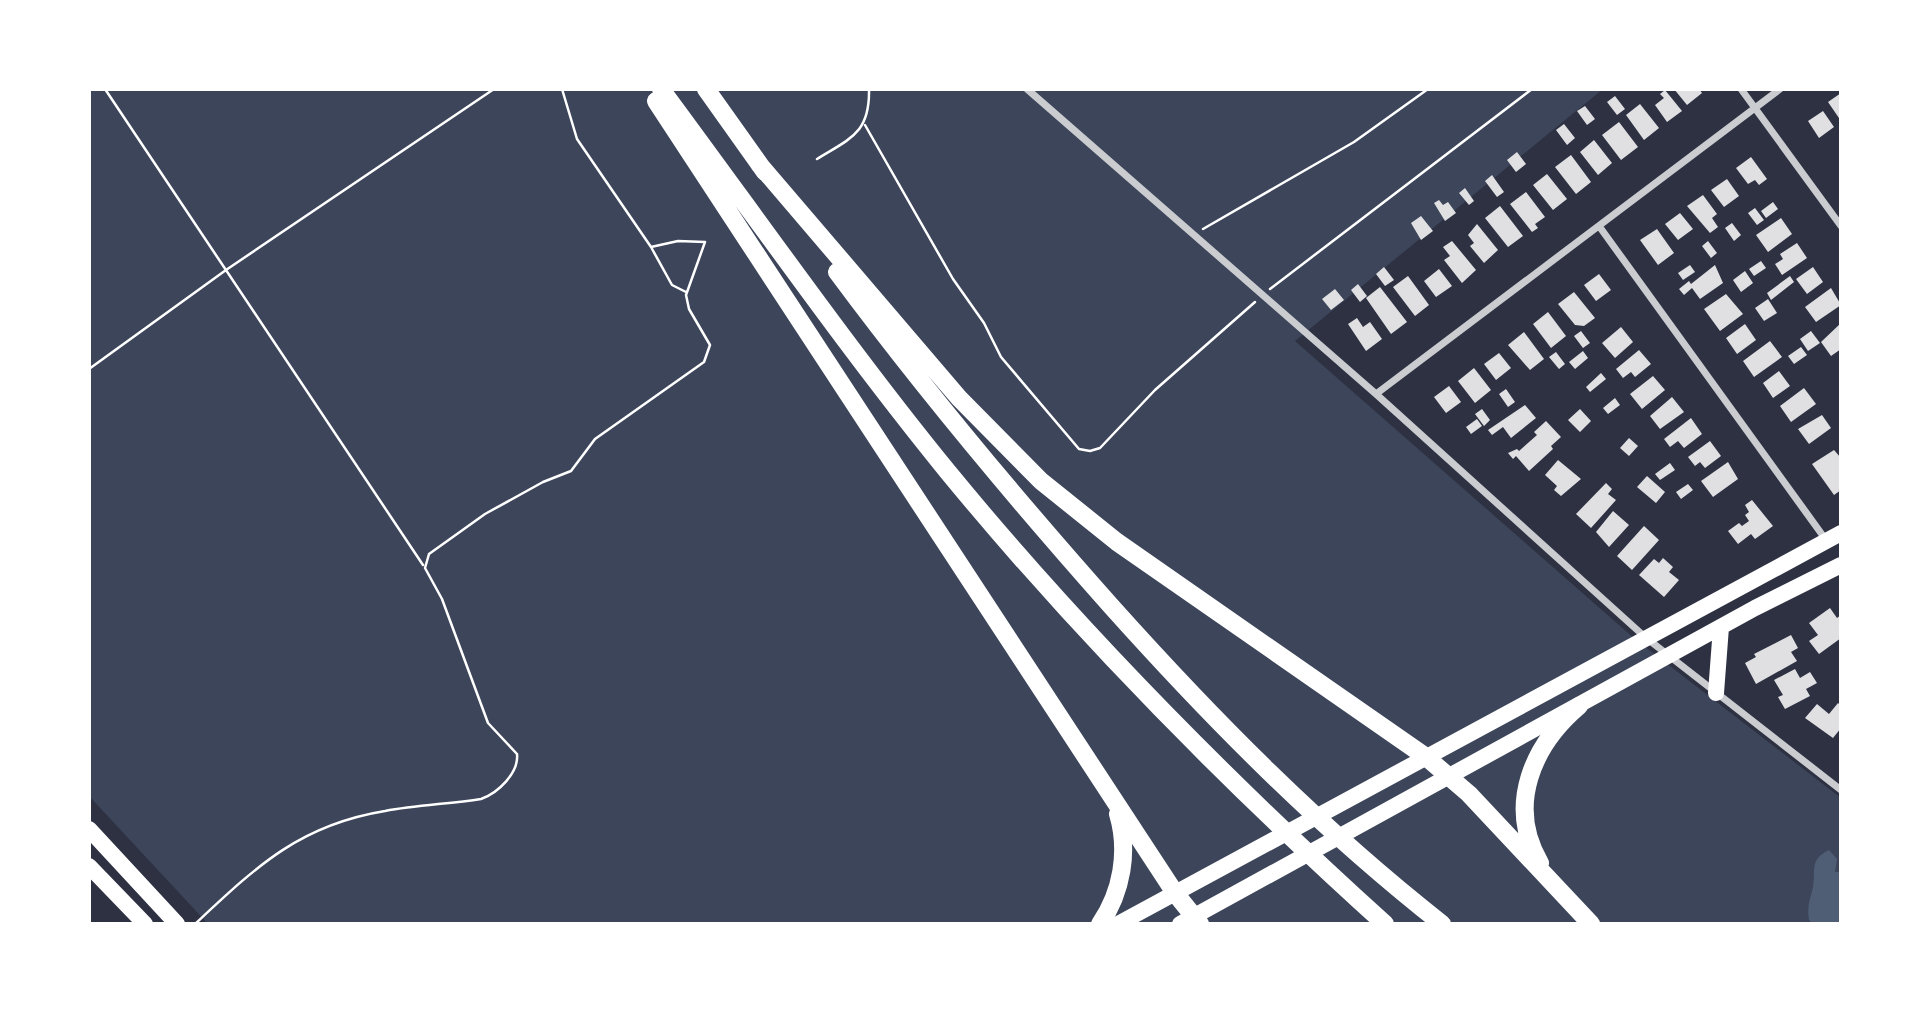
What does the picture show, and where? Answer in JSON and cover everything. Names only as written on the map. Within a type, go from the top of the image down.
[{"type":"highway","points":[[649,89],[1105,785],[1191,921]]},
{"type":"highway","points":[[661,89],[843,338],[957,482],[1095,639],[1251,799],[1385,924]]},
{"type":"highway","points":[[706,89],[879,328],[976,451],[1167,668],[1275,780],[1377,872],[1442,924]]},
{"type":"highway","points":[[759,164],[959,398],[1041,481],[1139,558],[1426,757],[1449,777],[1591,924]]},
{"type":"highway","points":[[1558,889],[1544,870],[1532,845],[1526,801],[1531,770],[1543,744],[1579,706]]},
{"type":"highway","points":[[1100,924],[1112,903],[1123,858],[1119,817],[1105,785]]},
{"type":"main road","points":[[1118,924],[1834,537]]},
{"type":"main road","points":[[1191,921],[1721,627],[1841,565]]},
{"type":"main road","points":[[1716,694],[1721,627]]},
{"type":"main road","points":[[89,829],[177,924]]},
{"type":"main road","points":[[89,866],[145,924]]},
{"type":"street","points":[[1027,89],[1376,394],[1645,637],[1841,790]]},
{"type":"street","points":[[1741,89],[1841,226]]},
{"type":"street","points":[[1376,394],[1780,89]]},
{"type":"street","points":[[1599,226],[1834,537]]},
{"type":"path","points":[[105,89],[425,568],[442,599],[488,723],[517,754],[517,764],[510,776],[488,797],[387,810],[316,830],[253,869],[195,924]]},
{"type":"path","points":[[89,369],[226,270],[494,89]]},
{"type":"path","points":[[562,89],[576,139],[651,247],[672,285],[686,292]]},
{"type":"path","points":[[817,159],[850,139],[865,125],[870,110],[869,89]]},
{"type":"path","points":[[1208,225],[1354,142],[1428,89]]},
{"type":"path","points":[[1283,278],[1532,89]]},
{"type":"path","points":[[865,125],[953,279],[984,323],[1001,357],[1079,449],[1090,452],[1100,448],[1156,390],[1231,321]]},
{"type":"path","points":[[425,568],[429,554],[485,514],[542,482],[571,471],[595,439],[704,362],[710,345],[689,309],[686,292],[705,242],[678,241],[651,247]]},
{"type":"shaded area","points":[[89,89],[1603,89],[1295,341],[1635,639],[1841,798],[1841,924],[208,924],[89,796]]},
{"type":"shaded area","points":[[1829,850],[1837,859],[1835,872],[1841,872],[1841,924],[1813,924],[1809,920],[1808,910],[1816,861]]},
{"type":"building","points":[[1674,89],[1699,89],[1702,93],[1687,105]]},
{"type":"building","points":[[1665,90],[1682,111],[1667,122],[1655,105],[1664,98],[1660,94]]},
{"type":"building","points":[[1841,93],[1841,121],[1828,102]]},
{"type":"building","points":[[1615,96],[1625,109],[1617,115],[1607,102]]},
{"type":"building","points":[[1640,104],[1659,128],[1644,140],[1626,115]]},
{"type":"building","points":[[1585,106],[1595,119],[1587,125],[1577,111]]},
{"type":"building","points":[[1823,111],[1834,127],[1819,138],[1808,121]]},
{"type":"building","points":[[1619,122],[1638,147],[1621,160],[1602,135]]},
{"type":"building","points":[[1564,124],[1575,138],[1567,145],[1556,130]]},
{"type":"building","points":[[1594,140],[1612,163],[1598,175],[1580,152]]},
{"type":"building","points":[[1517,152],[1526,164],[1516,172],[1507,160]]},
{"type":"building","points":[[1571,155],[1591,182],[1576,194],[1555,167]]},
{"type":"building","points":[[1751,157],[1767,179],[1759,185],[1755,180],[1748,184],[1736,168]]},
{"type":"building","points":[[1547,174],[1567,199],[1553,210],[1533,185]]},
{"type":"building","points":[[1492,175],[1504,192],[1497,197],[1485,181]]},
{"type":"building","points":[[1727,179],[1739,196],[1724,207],[1711,190]]},
{"type":"building","points":[[1465,188],[1474,201],[1469,205],[1459,193]]},
{"type":"building","points":[[1526,192],[1545,217],[1535,224],[1538,228],[1532,232],[1510,204]]},
{"type":"building","points":[[1703,195],[1717,214],[1712,218],[1718,227],[1710,233],[1687,206]]},
{"type":"building","points":[[1439,200],[1443,205],[1448,202],[1456,213],[1445,221],[1434,203]]},
{"type":"building","points":[[1773,202],[1778,209],[1766,218],[1761,211]]},
{"type":"building","points":[[1500,206],[1523,236],[1508,247],[1485,218]]},
{"type":"building","points":[[1755,208],[1764,220],[1757,225],[1748,213]]},
{"type":"building","points":[[1680,213],[1693,229],[1678,240],[1665,224]]},
{"type":"building","points":[[1421,216],[1433,231],[1421,240],[1411,223]]},
{"type":"building","points":[[1781,218],[1792,234],[1768,252],[1756,235]]},
{"type":"building","points":[[1732,223],[1741,235],[1734,241],[1725,228]]},
{"type":"building","points":[[1477,224],[1498,250],[1484,263],[1470,246],[1474,243],[1468,235]]},
{"type":"building","points":[[1657,229],[1674,253],[1658,265],[1640,240]]},
{"type":"building","points":[[1452,241],[1476,270],[1462,283],[1444,260],[1450,256],[1443,247]]},
{"type":"building","points":[[1708,241],[1717,253],[1711,258],[1702,246]]},
{"type":"building","points":[[1797,243],[1807,258],[1782,275],[1775,264],[1783,259],[1780,254]]},
{"type":"building","points":[[1761,261],[1766,268],[1754,276],[1749,269]]},
{"type":"building","points":[[1690,265],[1695,272],[1683,280],[1678,273]]},
{"type":"building","points":[[1715,265],[1723,283],[1700,299],[1692,288],[1684,295],[1679,289],[1689,281],[1691,284]]},
{"type":"building","points":[[1384,267],[1394,280],[1385,286],[1376,274]]},
{"type":"building","points":[[1813,267],[1823,282],[1807,294],[1796,279]]},
{"type":"building","points":[[1439,269],[1452,286],[1436,297],[1424,281]]},
{"type":"building","points":[[1745,271],[1753,283],[1741,292],[1733,280]]},
{"type":"building","points":[[1599,274],[1611,290],[1596,301],[1584,285]]},
{"type":"building","points":[[1408,276],[1429,305],[1415,316],[1393,287]]},
{"type":"building","points":[[1790,276],[1794,282],[1771,300],[1767,293]]},
{"type":"building","points":[[1358,284],[1367,296],[1360,302],[1351,290]]},
{"type":"building","points":[[1380,287],[1407,322],[1391,334],[1366,298]]},
{"type":"building","points":[[1831,288],[1841,305],[1816,322],[1805,307]]},
{"type":"building","points":[[1335,289],[1344,300],[1331,310],[1322,299]]},
{"type":"building","points":[[1574,292],[1595,318],[1584,326],[1575,325],[1558,304]]},
{"type":"building","points":[[1726,294],[1743,314],[1720,331],[1704,309]]},
{"type":"building","points":[[1768,299],[1777,313],[1764,321],[1755,308]]},
{"type":"building","points":[[1548,312],[1566,336],[1551,348],[1533,324]]},
{"type":"building","points":[[1357,318],[1363,327],[1370,322],[1382,339],[1366,351],[1348,324]]},
{"type":"building","points":[[1841,323],[1841,349],[1831,356],[1821,342]]},
{"type":"building","points":[[1745,324],[1756,340],[1737,354],[1726,338]]},
{"type":"building","points":[[1621,327],[1633,342],[1615,358],[1602,343]]},
{"type":"building","points":[[1581,331],[1590,343],[1583,348],[1574,336]]},
{"type":"building","points":[[1811,331],[1820,343],[1808,351],[1800,339]]},
{"type":"building","points":[[1524,332],[1544,359],[1530,370],[1508,345]]},
{"type":"building","points":[[1770,341],[1782,357],[1754,377],[1743,361]]},
{"type":"building","points":[[1801,347],[1807,355],[1794,364],[1788,356]]},
{"type":"building","points":[[1639,350],[1651,364],[1635,377],[1631,372],[1623,378],[1616,369]]},
{"type":"building","points":[[1583,351],[1588,358],[1575,369],[1569,362]]},
{"type":"building","points":[[1556,352],[1565,364],[1559,369],[1549,357]]},
{"type":"building","points":[[1499,353],[1511,368],[1496,380],[1484,364]]},
{"type":"building","points":[[1474,368],[1491,390],[1475,403],[1458,381]]},
{"type":"building","points":[[1779,371],[1790,386],[1773,398],[1763,383]]},
{"type":"building","points":[[1601,373],[1606,379],[1590,392],[1586,387]]},
{"type":"building","points":[[1653,376],[1665,390],[1642,409],[1630,394]]},
{"type":"building","points":[[1449,386],[1461,402],[1446,413],[1434,397]]},
{"type":"building","points":[[1804,388],[1816,404],[1791,422],[1780,406]]},
{"type":"building","points":[[1506,389],[1515,402],[1508,407],[1499,394]]},
{"type":"building","points":[[1672,397],[1684,412],[1660,429],[1650,416]]},
{"type":"building","points":[[1615,398],[1620,405],[1608,414],[1603,408]]},
{"type":"building","points":[[1525,405],[1536,418],[1511,438],[1503,427],[1492,435],[1488,430]]},
{"type":"building","points":[[1482,409],[1490,420],[1484,426],[1475,414]]},
{"type":"building","points":[[1580,409],[1591,421],[1580,432],[1568,420]]},
{"type":"building","points":[[1822,415],[1831,428],[1809,444],[1798,429]]},
{"type":"building","points":[[1691,418],[1702,434],[1684,448],[1678,441],[1670,447],[1664,439]]},
{"type":"building","points":[[1477,419],[1482,426],[1471,434],[1466,427]]},
{"type":"building","points":[[1546,421],[1561,437],[1551,446],[1553,449],[1529,471],[1516,456],[1513,459],[1508,453],[1517,449],[1519,451],[1537,435],[1534,432]]},
{"type":"building","points":[[1629,438],[1638,446],[1629,456],[1620,448]]},
{"type":"building","points":[[1710,441],[1721,456],[1705,468],[1700,462],[1695,466],[1688,457]]},
{"type":"building","points":[[1834,450],[1841,458],[1841,490],[1834,495],[1812,464]]},
{"type":"building","points":[[1558,460],[1581,479],[1561,496],[1554,490],[1557,486],[1545,475]]},
{"type":"building","points":[[1728,462],[1738,479],[1713,497],[1701,481]]},
{"type":"building","points":[[1670,463],[1675,470],[1660,480],[1655,474]]},
{"type":"building","points":[[1647,476],[1665,492],[1656,503],[1637,487]]},
{"type":"building","points":[[1606,483],[1612,489],[1608,494],[1616,500],[1591,528],[1576,514]]},
{"type":"building","points":[[1688,484],[1693,490],[1681,499],[1676,492]]},
{"type":"building","points":[[1752,500],[1773,526],[1755,539],[1751,534],[1738,544],[1728,531],[1739,523],[1742,526],[1749,521],[1745,515],[1749,512],[1745,505]]},
{"type":"building","points":[[1613,511],[1629,525],[1609,547],[1596,532]]},
{"type":"building","points":[[1644,526],[1659,540],[1632,570],[1617,556]]},
{"type":"building","points":[[1663,558],[1673,567],[1669,572],[1679,580],[1664,597],[1639,575],[1654,559],[1659,563]]},
{"type":"building","points":[[1830,608],[1837,618],[1841,615],[1841,638],[1819,654],[1809,641],[1818,635],[1809,623]]},
{"type":"building","points":[[1791,635],[1798,648],[1791,652],[1797,661],[1756,684],[1745,663],[1756,657],[1754,654]]},
{"type":"building","points":[[1795,669],[1800,678],[1810,672],[1817,683],[1806,689],[1810,696],[1785,709],[1778,697],[1783,695],[1774,680]]},
{"type":"building","points":[[1838,703],[1841,706],[1841,728],[1833,738],[1805,718],[1817,704],[1829,714]]}]
